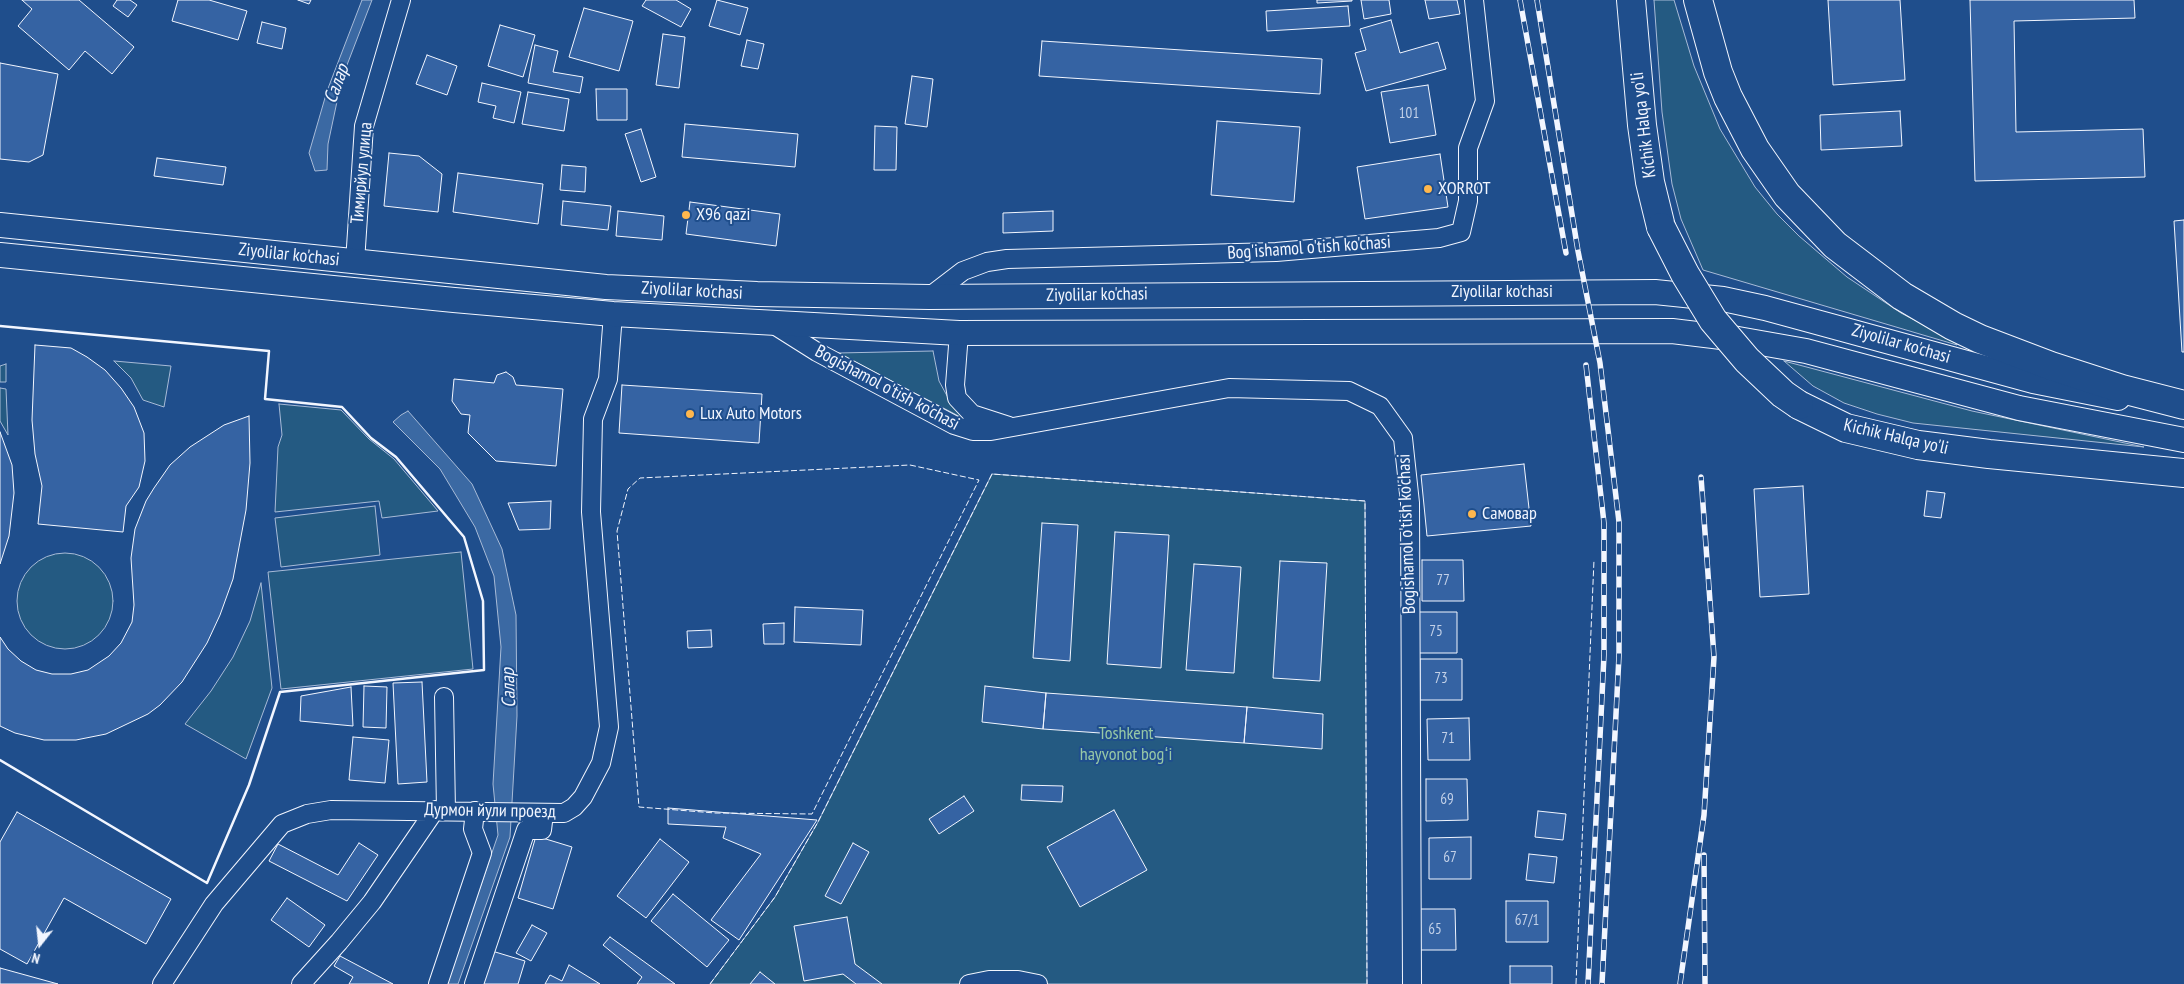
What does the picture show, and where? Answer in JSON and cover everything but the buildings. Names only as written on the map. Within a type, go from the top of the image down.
[{"type":"highway","name":"Kichik Halqa yo'li","points":[[1631,0],[1642,125],[1650,182],[1661,227],[1684,274],[1714,320],[1747,360],[1783,394],[1799,405],[1846,428],[1918,445],[1989,454],[2184,473]]},
{"type":"highway","points":[[1698,0],[1718,72],[1728,97],[1755,149],[1787,195],[1835,245],[1902,296],[1953,326],[1980,339],[2024,357],[2104,384],[2184,407]]},
{"type":"main road","name":"Ziyolilar ko'chasi","points":[[0,225],[606,286],[757,294],[929,297],[1229,293],[1655,292],[1689,295],[1756,306],[2033,381],[2098,394],[2184,407]]},
{"type":"main road","points":[[81,263],[85,233]]},
{"type":"main road","name":"Ziyolilar ko'chasi","points":[[0,255],[613,314],[960,333],[1672,331],[1705,334],[1806,351],[2019,408],[2184,440]]},
{"type":"main road","points":[[454,300],[458,272]]},
{"type":"main road","points":[[1229,293],[1230,332]]},
{"type":"street","name":"Тимирйул улица","points":[[355,262],[364,126],[401,0]]},
{"type":"street","name":"Bog'ishamol o'tish ko'chasi","points":[[929,297],[963,272],[987,262],[1007,259],[1276,252],[1439,238],[1462,232],[1468,201],[1468,148],[1485,101],[1474,0]]},
{"type":"street","name":"Дурмон йули проезд","points":[[162,984],[214,904],[282,824],[307,814],[331,810],[564,813],[583,797],[601,763],[609,726],[591,512],[593,419],[608,379],[613,314]]},
{"type":"street","name":"Bogishamol o'tish ko'chasi","points":[[768,322],[817,352],[954,425],[973,431],[991,431],[1229,388],[1349,391],[1380,406],[1403,438],[1410,503],[1412,984]]},
{"type":"street","name":"Bogishamol o'tish ko'chasi","points":[[960,333],[955,385],[957,398],[972,414],[1012,427]]},
{"type":"street","points":[[302,984],[372,902],[441,811],[444,697]]},
{"type":"street","points":[[438,984],[482,853],[473,828],[481,811]]},
{"type":"street","points":[[474,984],[526,830],[542,830],[544,813]]},
{"type":"street","points":[[969,984],[999,980],[1018,980],[1038,984]]},
{"type":"green space","points":[[1654,0],[1674,0],[1694,66],[1720,129],[1755,187],[1777,214],[1799,236],[1847,277],[1901,313],[1956,341],[1957,345],[1703,270],[1681,219],[1672,184],[1662,112]]},
{"type":"green space","points":[[933,351],[939,381],[952,405],[972,423],[838,353]]},
{"type":"green space","points":[[114,361],[171,366],[164,407],[143,400],[131,378]]},
{"type":"green space","points":[[1784,361],[1972,411],[2144,447],[1913,423],[1844,403],[1813,386]]},
{"type":"green space","points":[[6,364],[6,382],[0,382],[0,366]]},
{"type":"green space","points":[[0,388],[6,389],[8,435],[0,421]]},
{"type":"green space","points":[[279,404],[341,410],[369,439],[394,459],[438,511],[382,518],[379,501],[275,512],[278,447],[282,435]]},
{"type":"green space","name":"Toshkent hayvonot bogʻi","points":[[992,474],[1365,501],[1367,984],[710,984],[775,897],[818,822]]},
{"type":"green space","points":[[375,506],[380,555],[281,567],[275,518]]},
{"type":"green space","points":[[461,552],[473,669],[281,689],[268,572]]},
{"type":"green space","points":[[65,553],[83,557],[99,567],[109,583],[113,601],[109,619],[99,635],[83,645],[65,649],[47,645],[31,635],[21,619],[17,601],[21,583],[31,567],[47,557]]},
{"type":"green space","points":[[261,583],[272,688],[246,759],[185,724],[211,691],[233,657],[250,621]]},
{"type":"water","name":"Салар","points":[[362,0],[372,0],[342,78],[328,144],[327,170],[315,171],[309,153],[327,91]]},
{"type":"water","name":"Салар","points":[[408,411],[472,484],[502,549],[516,615],[517,716],[510,837],[458,984],[447,984],[498,835],[493,784],[501,647],[494,576],[475,527],[440,469],[393,422]]},
{"type":"railway","points":[[1520,0],[1566,253]]},
{"type":"railway","points":[[1537,0],[1578,251],[1600,363],[1619,522],[1619,656],[1602,984]]},
{"type":"railway","points":[[1586,365],[1604,523],[1604,655],[1588,984]]},
{"type":"railway","points":[[1680,984],[1704,815],[1714,657],[1701,477]]},
{"type":"railway","points":[[1704,855],[1705,984]]},
{"type":"fence","points":[[910,465],[979,480],[812,814],[715,813],[639,807],[617,531],[628,489],[640,478],[910,465]]},
{"type":"fence","points":[[710,984],[775,897],[818,822],[992,474],[1365,501],[1367,984]]},
{"type":"fence","points":[[1576,984],[1594,560]]},
{"type":"wall","points":[[0,326],[269,351],[265,399],[342,407],[371,438],[396,457],[464,537],[483,601],[484,670],[280,692],[249,785],[207,883],[0,760]]},
{"type":"place","name":"XORROT","points":[[1428,189]]},
{"type":"place","name":"X96 qazi","points":[[686,215]]},
{"type":"place","name":"Lux Auto Motors","points":[[690,414]]},
{"type":"place","name":"Самовар","points":[[1472,514]]}]
